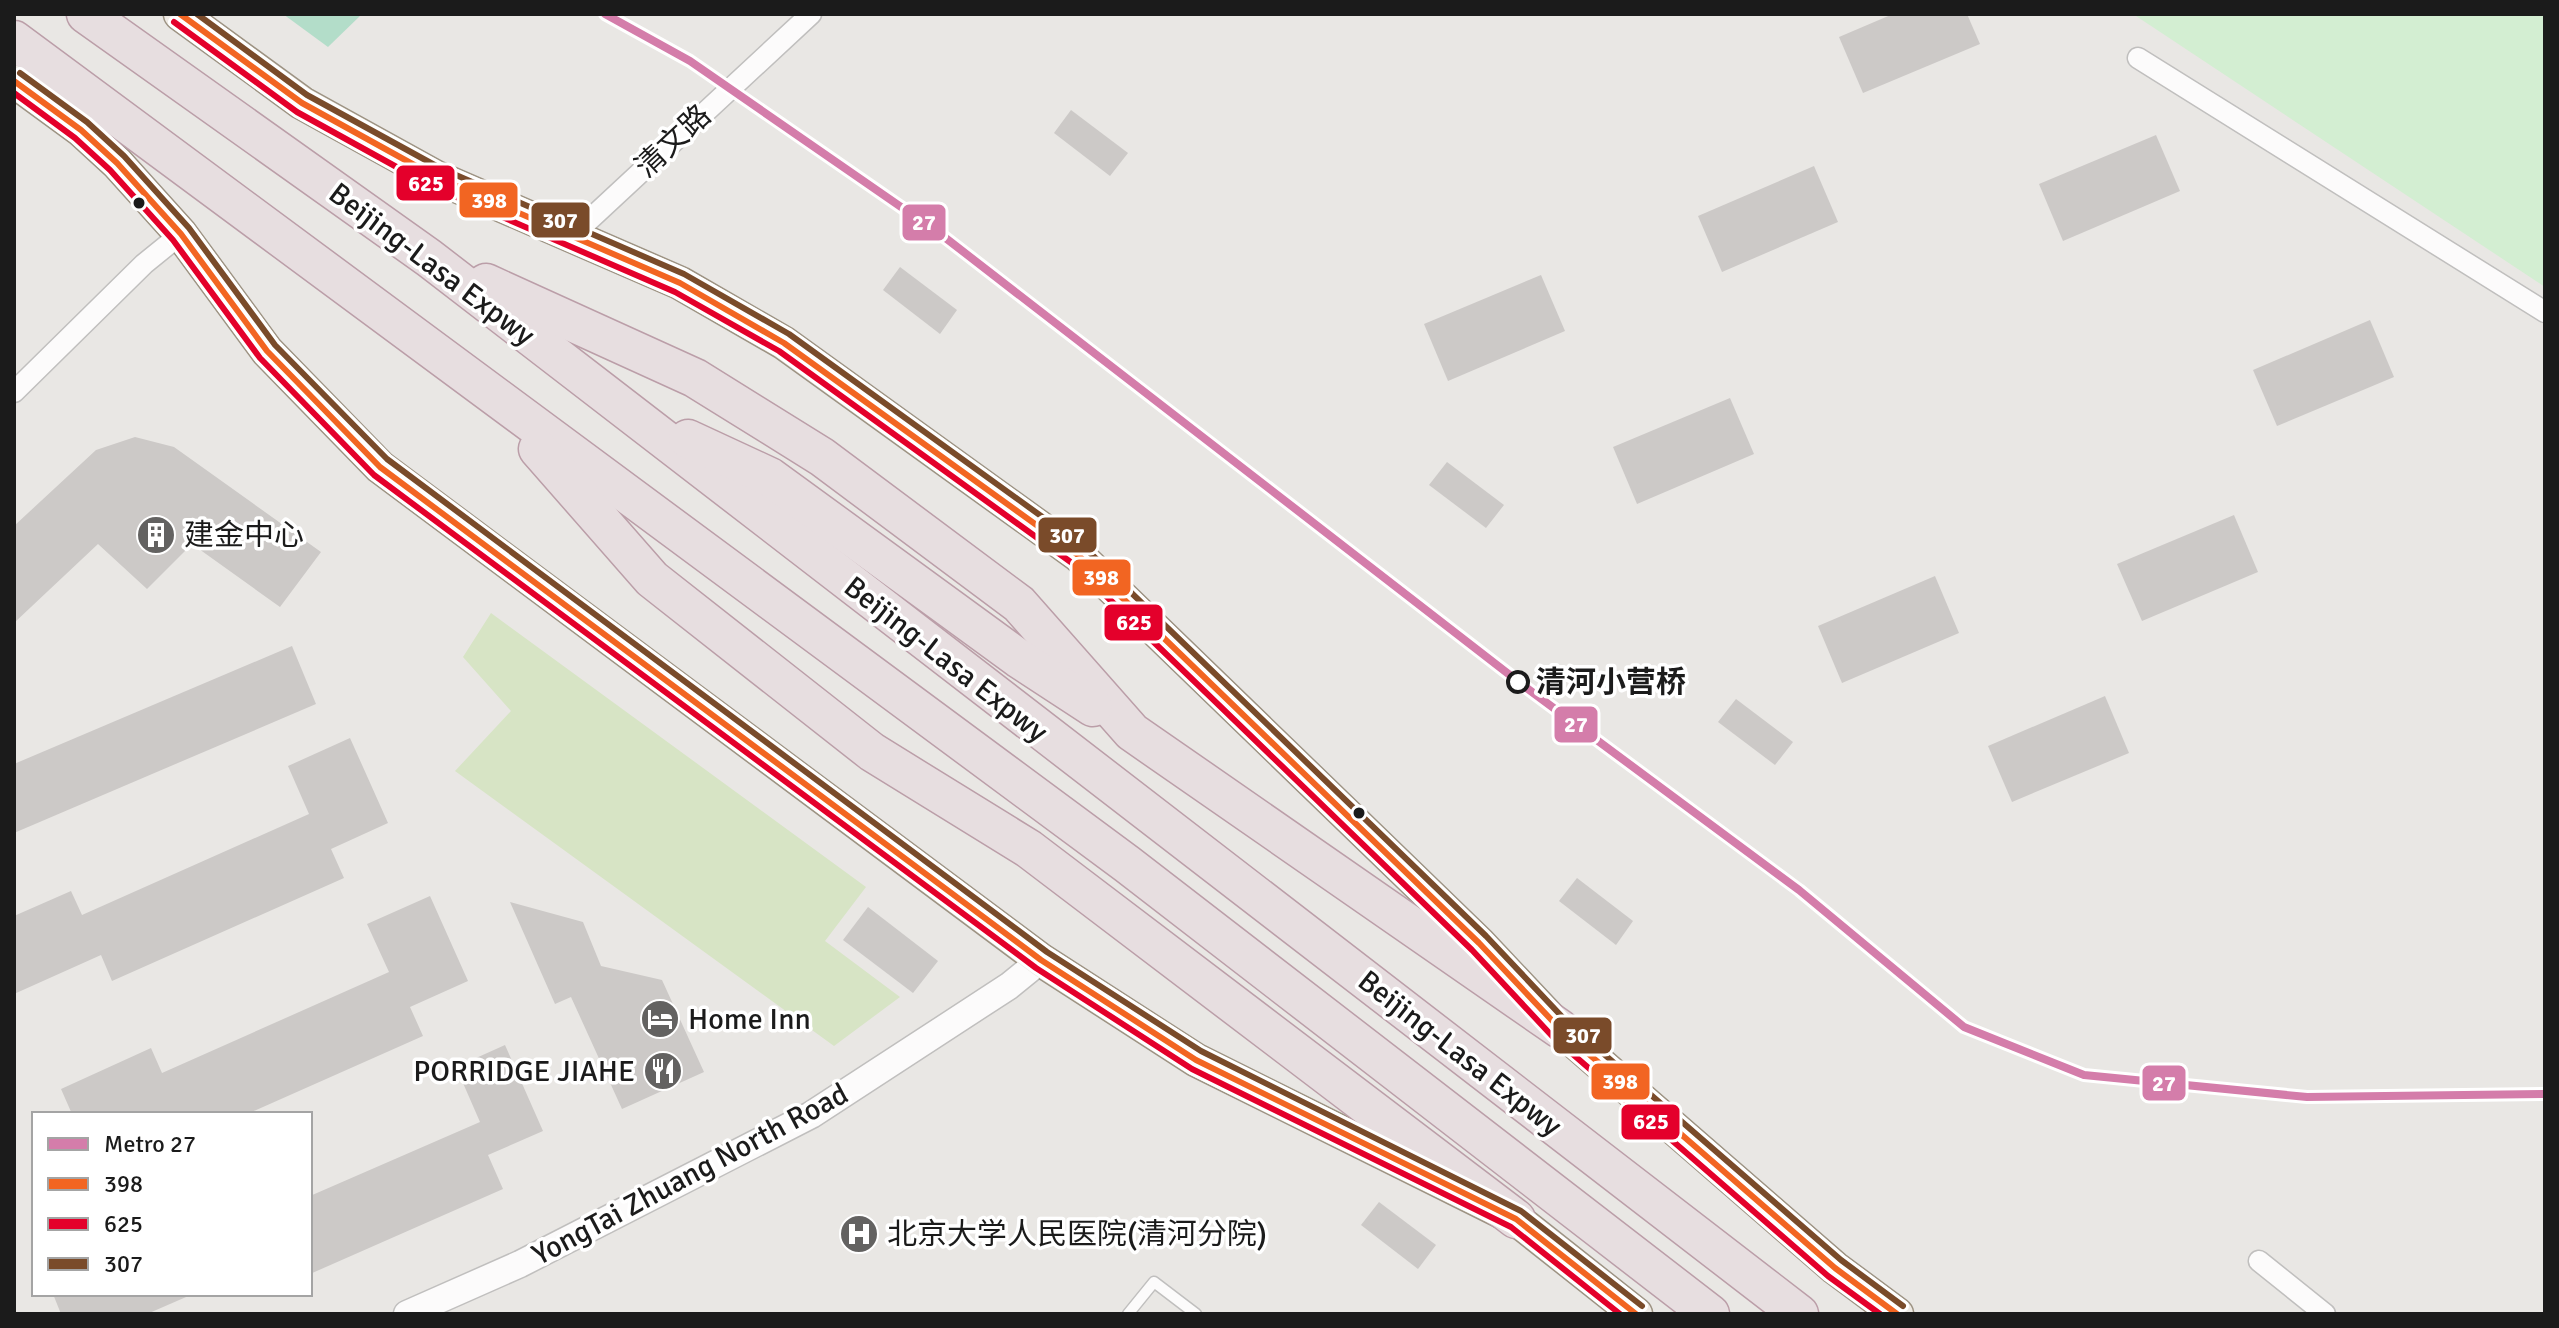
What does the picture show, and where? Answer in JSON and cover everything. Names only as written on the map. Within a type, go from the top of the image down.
[{"type":"highway","name":"Beijing-Lasa Expwy","points":[[86,14],[429,258],[1799,1314]]},
{"type":"highway","name":"Beijing-Lasa Expwy","points":[[14,40],[1127,864],[1710,1314]]},
{"type":"highway","points":[[429,258],[695,378],[822,457],[1019,604],[1132,732]]},
{"type":"highway","points":[[492,396],[652,579],[872,752],[1029,849],[1516,1219]]},
{"type":"highway","points":[[623,409],[770,477],[1018,658],[1132,732],[1560,1029]]},
{"type":"main road","points":[[180,14],[302,103],[436,177],[680,283],[784,343],[1078,555],[1479,943],[1560,1029],[1835,1268],[1897,1314]]},
{"type":"main road","points":[[14,81],[81,130],[117,163],[181,234],[267,351],[380,467],[1041,960],[1196,1060],[1516,1219],[1636,1314]]},
{"type":"street","name":"清文路","points":[[572,236],[811,14]]},
{"type":"street","points":[[2138,58],[2545,312]]},
{"type":"street","points":[[14,392],[144,264],[181,234]]},
{"type":"street","name":"YongTai Zhuang North Road","points":[[407,1314],[520,1264],[811,1115],[1009,986],[1041,960]]},
{"type":"street","points":[[2259,1261],[2325,1314]]},
{"type":"lane","points":[[1128,1314],[1154,1282],[1196,1314]]},
{"type":"green space","points":[[283,14],[362,14],[328,47]]},
{"type":"green space","points":[[2133,14],[2545,14],[2545,287]]},
{"type":"green space","points":[[491,613],[866,887],[825,941],[900,997],[834,1046],[455,771],[511,711],[463,657]]},
{"type":"building","points":[[1893,14],[1967,14],[1980,44],[1863,93],[1839,37]]},
{"type":"building","points":[[1071,110],[1128,153],[1110,176],[1054,133]]},
{"type":"building","points":[[2156,135],[2180,191],[2063,241],[2039,184]]},
{"type":"building","points":[[1814,166],[1838,222],[1722,272],[1698,216]]},
{"type":"building","points":[[900,267],[957,310],[940,334],[883,290]]},
{"type":"building","points":[[1541,275],[1565,331],[1448,381],[1424,324]]},
{"type":"building","points":[[2370,320],[2394,377],[2277,426],[2253,370]]},
{"type":"building","points":[[1730,398],[1754,454],[1637,504],[1613,447]]},
{"type":"building","name":"建金中心","points":[[135,437],[174,447],[321,552],[280,607],[192,544],[147,589],[98,544],[14,623],[14,526],[96,450]]},
{"type":"building","points":[[1447,462],[1504,505],[1486,528],[1429,485]]},
{"type":"building","points":[[2234,515],[2258,572],[2142,621],[2117,564]]},
{"type":"building","points":[[1935,576],[1959,633],[1842,683],[1818,626]]},
{"type":"building","points":[[292,646],[316,704],[14,833],[14,764]]},
{"type":"building","points":[[2105,696],[2129,753],[2012,802],[1988,746]]},
{"type":"building","points":[[1736,699],[1793,742],[1775,765],[1718,722]]},
{"type":"building","points":[[350,738],[388,823],[331,849],[344,878],[112,981],[101,955],[14,994],[14,916],[71,891],[82,915],[309,814],[288,766]]},
{"type":"building","points":[[1577,878],[1633,921],[1616,945],[1559,901]]},
{"type":"building","points":[[430,896],[468,981],[410,1007],[423,1036],[252,1112],[71,1112],[61,1089],[151,1048],[162,1073],[389,972],[367,924]]},
{"type":"building","points":[[510,902],[583,922],[601,966],[662,980],[704,1072],[622,1109],[571,997],[555,1004]]},
{"type":"building","points":[[868,907],[938,961],[913,993],[843,940]]},
{"type":"building","points":[[505,1045],[543,1131],[488,1155],[503,1189],[312,1273],[312,1195],[480,1122],[456,1067]]},
{"type":"building","points":[[1379,1202],[1436,1245],[1418,1269],[1361,1225]]},
{"type":"building","points":[[54,1296],[188,1296],[147,1314],[61,1314]]},
{"type":"metro line","name":"27","points":[[605,14],[690,61],[943,236],[1528,689],[1799,890],[1964,1027],[2084,1075],[2307,1097],[2545,1094]]},
{"type":"transit line","name":"398","points":[[180,14],[302,103],[436,177],[680,283],[784,343],[1078,555],[1479,943],[1560,1029],[1835,1268],[1897,1314]]},
{"type":"transit line","name":"307","points":[[197,14],[307,95],[440,168],[684,274],[789,334],[1084,547],[1486,936],[1567,1022],[1841,1260],[1903,1306]]},
{"type":"transit line","name":"625","points":[[174,22],[297,112],[431,186],[675,292],[779,351],[1072,563],[1472,950],[1553,1037],[1828,1276],[1880,1314]]},
{"type":"transit line","name":"307","points":[[20,73],[87,122],[124,156],[189,228],[275,345],[387,459],[1047,952],[1201,1051],[1521,1211],[1642,1306]]},
{"type":"transit line","name":"398","points":[[14,81],[81,130],[117,163],[181,234],[267,351],[380,467],[1041,960],[1196,1060],[1516,1219],[1636,1314]]},
{"type":"transit line","name":"625","points":[[14,93],[75,138],[110,170],[173,240],[260,358],[374,475],[1036,968],[1192,1069],[1511,1227],[1620,1314]]},
{"type":"place","name":"建金中心","points":[[156,535]]},
{"type":"place","name":"清河小营桥","points":[[1518,682]]},
{"type":"place","name":"Home Inn","points":[[660,1019]]},
{"type":"place","name":"PORRIDGE JIAHE","points":[[663,1071]]},
{"type":"place","name":"北京大学人民医院(清河分院)","points":[[859,1234]]}]
